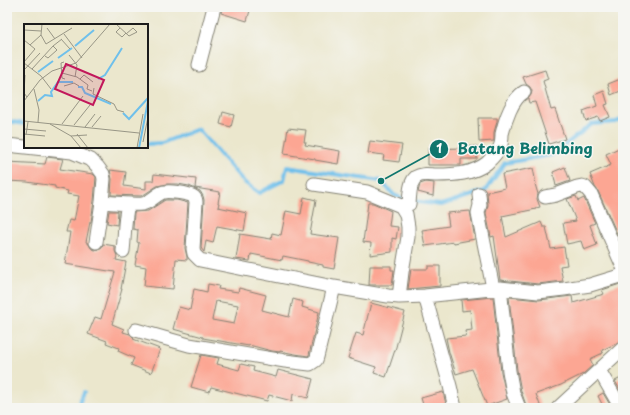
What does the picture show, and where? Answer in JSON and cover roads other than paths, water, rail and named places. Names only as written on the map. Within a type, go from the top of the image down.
[{"type":"street","points":[[199,65],[214,7]]},
{"type":"street","points":[[399,297],[408,237],[405,205],[411,184],[416,177],[427,174],[454,174],[475,170],[487,163],[500,148],[502,133],[511,108],[519,95],[524,92]]},
{"type":"street","points":[[7,145],[24,147]]},
{"type":"street","points":[[35,148],[72,152],[91,160],[103,174],[102,202],[96,242]]},
{"type":"street","points":[[314,184],[368,192],[405,205]]},
{"type":"street","points":[[545,197],[556,195],[577,187],[586,187],[591,194],[623,267]]},
{"type":"street","points":[[102,202],[144,204],[163,192],[192,196],[196,199],[193,249],[194,254],[200,260],[334,287],[388,296],[425,296],[497,288],[538,292],[564,290],[590,285],[623,275]]},
{"type":"street","points":[[479,194],[480,205],[478,214],[497,288],[508,371],[518,408]]},
{"type":"street","points":[[123,251],[125,214],[128,204]]},
{"type":"street","points":[[136,330],[189,345],[310,364],[318,357],[334,287]]},
{"type":"street","points":[[425,296],[455,408]]},
{"type":"street","points":[[558,408],[623,348]]},
{"type":"street","points":[[599,370],[621,408]]},
{"type":"waterway","points":[[148,144],[162,143],[198,129],[244,182],[259,193],[284,180],[287,167],[381,181],[394,195],[406,200],[441,205],[485,191],[505,163],[552,155],[592,124],[616,122],[623,119]]},
{"type":"waterway","points":[[7,121],[24,124]]},
{"type":"waterway","points":[[77,408],[84,392]]},
{"type":"place","name":"Batang Belimbing","points":[[381,181]]}]
